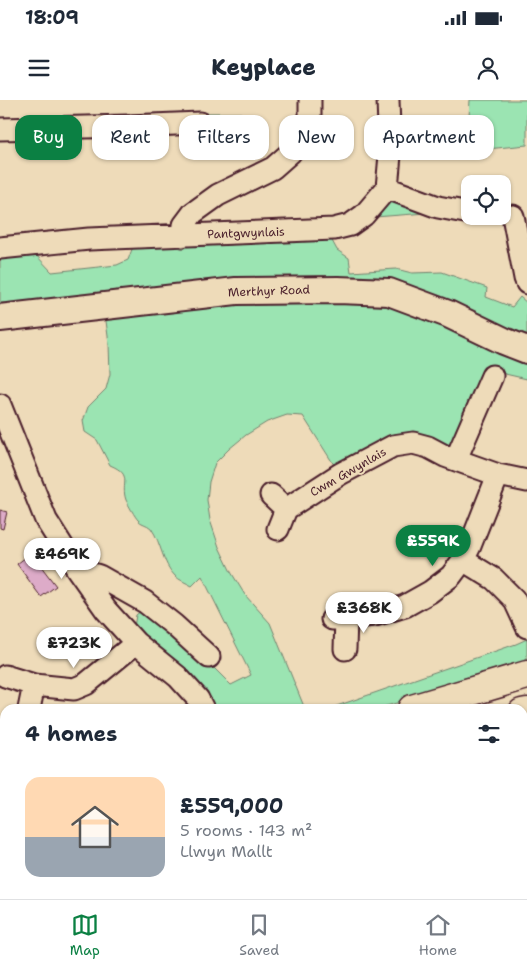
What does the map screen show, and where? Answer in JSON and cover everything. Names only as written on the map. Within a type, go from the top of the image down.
[{"type":"highway","points":[[429,704],[527,675]]},
{"type":"main road","name":"Merthyr Road","points":[[0,318],[236,291],[338,290],[389,292],[448,314],[527,350]]},
{"type":"street","points":[[183,236],[184,225],[193,213],[218,196],[273,168],[290,153],[303,134],[310,118],[310,100]]},
{"type":"street","points":[[388,100],[390,155],[387,188],[438,206],[461,212]]},
{"type":"street","points":[[0,129],[179,124]]},
{"type":"street","name":"Pantgwynlais","points":[[0,248],[89,239],[334,229],[350,225],[364,216],[387,188]]},
{"type":"street","points":[[514,216],[527,283]]},
{"type":"street","points":[[456,459],[492,376]]},
{"type":"street","points":[[0,405],[7,444],[46,520],[77,569],[106,610],[136,643],[178,677],[200,704]]},
{"type":"street","name":"Cwm Gwynlais","points":[[278,530],[278,502],[340,474],[393,446],[413,444],[428,447],[445,456],[498,475],[527,481]]},
{"type":"street","points":[[345,650],[339,618],[374,616],[405,606],[430,592],[451,576],[463,560],[470,546],[498,475]]},
{"type":"street","points":[[463,560],[494,579],[514,599],[525,619]]},
{"type":"street","points":[[77,569],[99,576],[145,602],[209,656]]},
{"type":"street","points":[[5,676],[34,685],[74,689],[86,684],[136,643]]},
{"type":"street","points":[[30,704],[34,685]]},
{"type":"green space","points":[[470,100],[527,100],[527,145],[494,148],[494,115],[469,115]]},
{"type":"green space","points":[[202,113],[241,113],[241,115],[202,115]]},
{"type":"green space","points":[[399,201],[439,212],[375,217],[375,210],[389,203]]},
{"type":"green space","points":[[330,237],[337,250],[349,258],[351,272],[396,269],[412,273],[442,272],[487,288],[486,297],[512,307],[520,297],[527,303],[527,379],[483,369],[450,445],[410,435],[336,468],[303,416],[287,415],[267,422],[246,435],[215,463],[209,482],[207,500],[210,520],[219,547],[245,595],[270,623],[303,704],[210,704],[198,688],[134,627],[136,615],[142,610],[210,664],[231,685],[251,675],[202,576],[192,586],[171,571],[151,528],[138,520],[126,500],[125,480],[122,472],[110,465],[97,440],[85,432],[83,421],[88,407],[106,389],[110,374],[109,344],[100,296],[0,303],[0,257],[34,253],[52,272],[117,265],[128,260],[134,244]]},
{"type":"green space","points":[[527,639],[527,665],[393,704],[342,704]]},
{"type":"building","points":[[0,510],[7,512],[3,529],[0,528]]},
{"type":"building","points":[[31,553],[56,586],[41,597],[17,564]]}]
